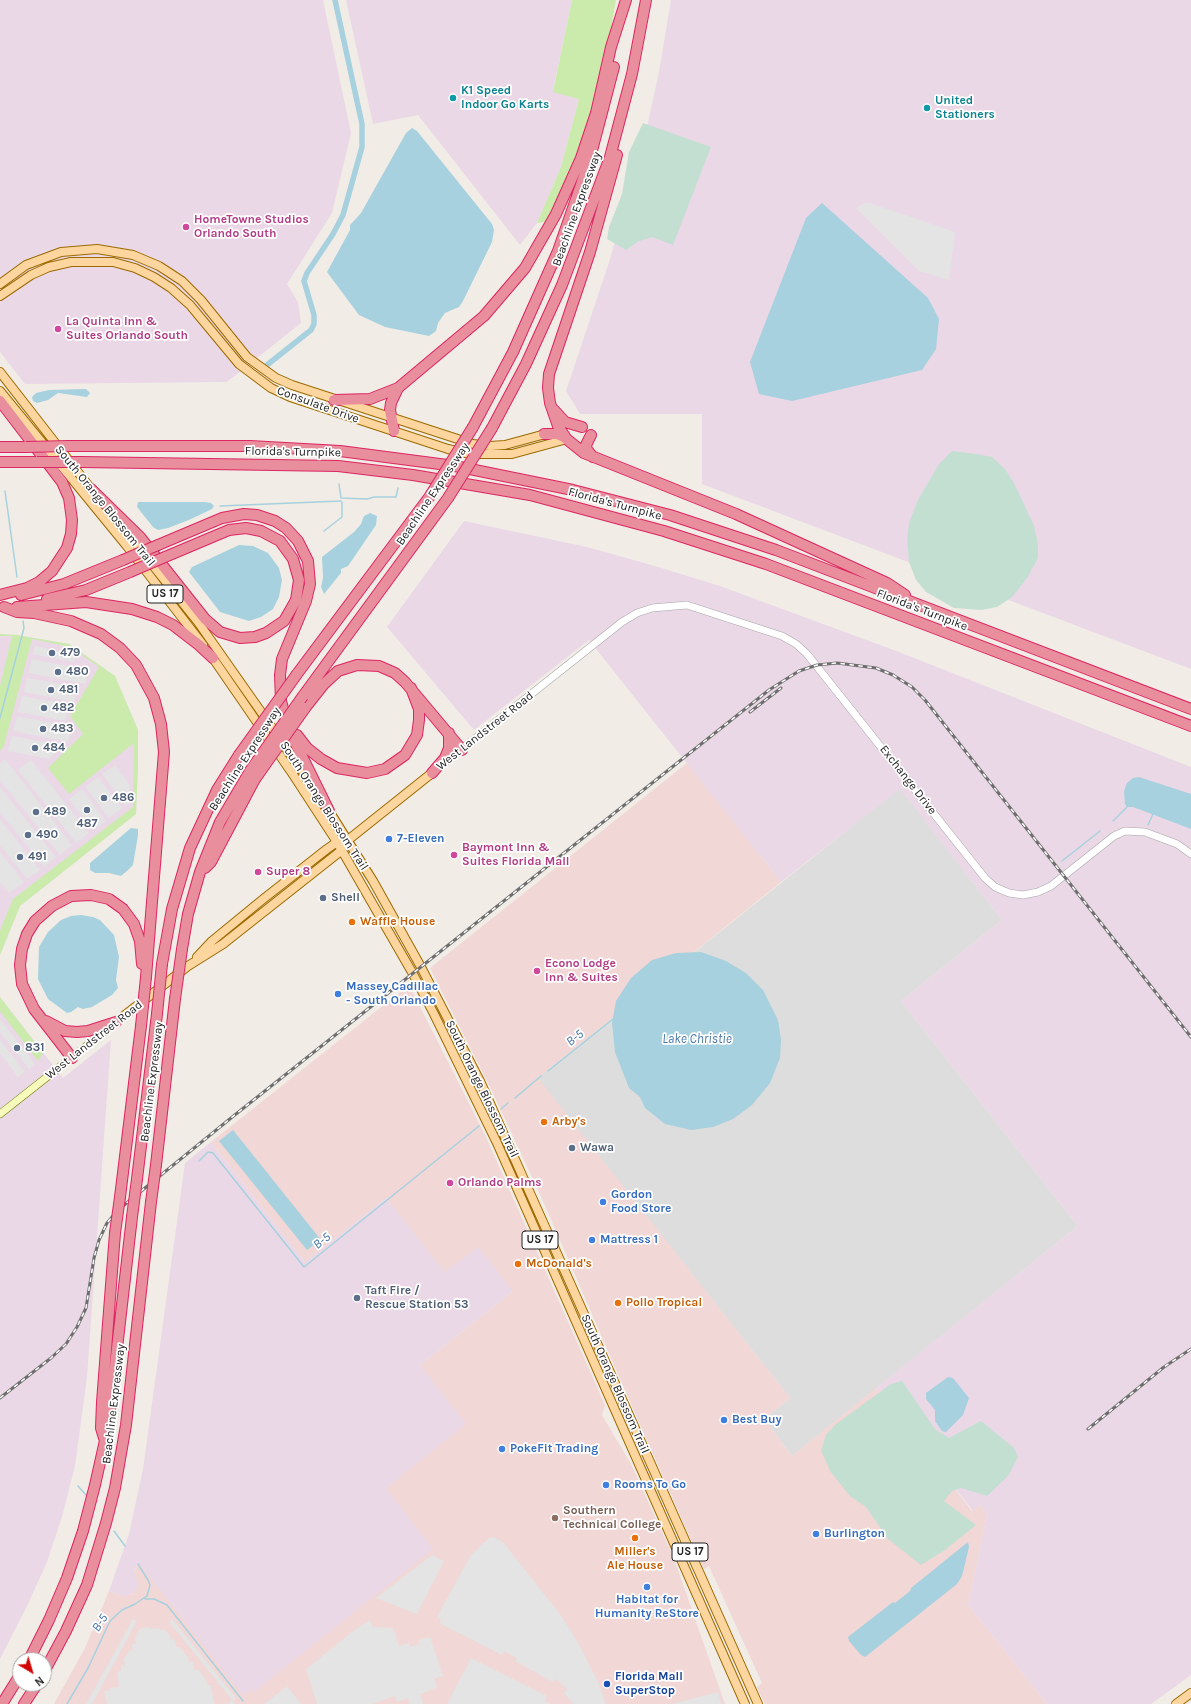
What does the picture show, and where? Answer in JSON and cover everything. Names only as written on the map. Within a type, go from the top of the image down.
[{"type":"highway","points":[[334,400],[370,399],[398,388],[484,316],[514,283],[544,238],[571,182],[588,136],[613,41],[627,0]]},
{"type":"highway","name":"Beachline Expressway","points":[[32,1652],[49,1620],[67,1578],[93,1492],[104,1438],[108,1427],[162,964],[172,908],[190,848],[217,790],[239,755],[297,674],[430,496],[497,385],[525,327],[570,221],[606,103],[627,0]]},
{"type":"highway","name":"Beachline Expressway","points":[[52,1657],[66,1631],[86,1585],[106,1524],[115,1488],[126,1425],[175,999],[188,914],[200,872],[220,822],[303,696],[448,498],[492,428],[541,333],[568,271],[610,157],[634,63],[646,0]]},
{"type":"highway","points":[[634,63],[635,88],[631,109],[590,252],[549,374],[548,388],[554,430],[584,454],[736,514],[887,583],[922,606]]},
{"type":"highway","points":[[394,432],[390,418],[391,403],[398,388]]},
{"type":"highway","points":[[0,401],[62,482],[69,498],[72,516],[68,544],[54,568],[31,586],[19,591],[1,602]]},
{"type":"highway","points":[[550,403],[562,419],[572,425],[582,427]]},
{"type":"highway","points":[[591,435],[586,445],[587,450],[595,458]]},
{"type":"highway","name":"Florida's Turnpike","points":[[0,447],[69,446],[301,448],[378,456],[492,473],[573,490],[670,515],[776,550],[1191,709]]},
{"type":"highway","name":"Florida's Turnpike","points":[[0,462],[338,466],[413,475],[530,495],[664,531],[766,564],[1191,726]]},
{"type":"highway","points":[[1,602],[19,602],[72,594],[130,572],[165,557],[233,529],[246,528],[261,531],[280,541],[293,559],[299,580],[296,600],[284,621],[266,633],[244,638],[230,636],[220,632],[205,619],[140,537],[91,489]]},
{"type":"highway","points":[[1,602],[56,587],[222,518],[240,514],[262,516],[282,525],[301,545],[310,570],[308,592],[281,664],[280,686],[282,708],[289,730],[329,811]]},
{"type":"highway","points":[[1,602],[82,602],[125,607],[157,617],[173,625],[213,658]]},
{"type":"highway","points":[[1,602],[17,612],[34,613],[71,621],[101,634],[116,645],[130,658],[140,671],[153,695],[161,724],[164,752],[141,1026],[115,1233],[100,1428],[104,1438]]},
{"type":"highway","points":[[292,635],[286,656],[283,678],[285,701],[289,720],[298,737],[307,748],[321,759],[337,768],[352,772],[376,772],[390,767],[405,755],[415,740],[419,720],[418,704],[411,688]]},
{"type":"highway","points":[[252,775],[331,677],[338,671],[352,665],[366,664],[383,667],[399,676],[411,688],[462,750]]},
{"type":"highway","points":[[432,773],[445,758],[449,748],[449,733]]},
{"type":"highway","points":[[72,1058],[34,1009],[24,991],[20,961],[23,945],[29,931],[40,915],[58,902],[71,896],[88,894],[106,898],[118,905],[128,915],[136,927],[140,941],[144,979]]},
{"type":"highway","points":[[34,1009],[52,1026],[65,1031],[88,1031],[116,1022]]},
{"type":"highway","points":[[2,1704],[12,1688]]},
{"type":"highway","points":[[24,1704],[32,1692]]},
{"type":"main road","name":"Consulate Drive","points":[[0,284],[26,264],[61,252],[97,249],[138,257],[167,270],[188,287],[241,350],[261,368],[292,386],[455,440],[490,446],[505,446],[554,430]]},
{"type":"main road","name":"Consulate Drive","points":[[0,296],[31,275],[49,267],[70,262],[110,262],[136,268],[154,277],[187,301],[239,364],[271,388],[290,397],[394,432],[448,449],[470,454],[517,453],[566,439]]},
{"type":"main road","name":"South Orange Blossom Trail","points":[[0,372],[91,489],[187,608],[244,685],[348,840],[388,907],[454,1029],[507,1140],[758,1704]]},
{"type":"main road","name":"South Orange Blossom Trail","points":[[0,391],[130,551],[213,658],[294,776],[337,842],[413,974],[503,1157],[745,1704]]},
{"type":"main road","points":[[494,454],[545,441],[554,430]]},
{"type":"main road","name":"West Landstreet Road","points":[[0,1114],[188,966],[223,944],[342,850],[348,840],[432,773]]},
{"type":"main road","name":"West Landstreet Road","points":[[188,966],[212,941],[337,842],[348,840]]},
{"type":"main road","points":[[434,1014],[440,1014],[454,1029]]},
{"type":"main road","points":[[1176,1704],[1191,1693]]},
{"type":"street","name":"Exchange Drive","points":[[622,622],[652,608],[687,605],[782,636],[796,644],[817,665],[985,878],[995,887],[1009,893],[1024,896],[1051,886],[1114,836],[1125,831],[1145,832],[1177,844],[1191,854]]},
{"type":"street","name":"West Landstreet Road","points":[[432,773],[622,622]]},
{"type":"shaded area","points":[[0,0],[323,0],[351,133],[332,213],[287,284],[298,302],[301,323],[227,382],[25,384],[0,352]]},
{"type":"shaded area","points":[[346,0],[572,0],[553,91],[579,99],[561,167],[537,223],[520,245],[418,115],[373,124]]},
{"type":"shaded area","points":[[671,0],[1191,0],[1191,669],[702,484],[702,414],[580,414],[566,391],[609,262],[640,159],[659,72]]},
{"type":"shaded area","points":[[867,202],[955,232],[949,280],[919,271],[856,208]]},
{"type":"shaded area","points":[[464,521],[587,547],[720,586],[899,652],[1191,767],[1191,1675],[1151,1704],[1047,1704],[968,1605],[987,1514],[980,1505],[973,1511],[876,1388],[1078,1226],[901,1001],[1002,920],[900,789],[781,882],[589,640],[474,730],[387,627]]},
{"type":"shaded area","points":[[0,634],[16,635],[69,644],[115,676],[138,730],[138,765],[136,814],[20,906],[0,955]]},
{"type":"shaded area","name":"479","points":[[35,646],[70,653],[75,658],[74,662],[33,654]]},
{"type":"shaded area","name":"480","points":[[32,659],[89,670],[85,684],[28,673]]},
{"type":"shaded area","name":"481","points":[[27,678],[78,687],[74,702],[24,692]]},
{"type":"shaded area","name":"482","points":[[22,696],[69,705],[65,721],[18,712]]},
{"type":"shaded area","name":"483","points":[[17,716],[72,727],[68,742],[13,731]]},
{"type":"shaded area","name":"484","points":[[12,736],[63,746],[49,759],[8,751]]},
{"type":"shaded area","name":"489","points":[[5,759],[72,845],[60,855],[0,780],[0,763]]},
{"type":"shaded area","points":[[31,760],[89,833],[76,843],[18,770]]},
{"type":"shaded area","points":[[687,763],[781,882],[538,1078],[790,1398],[764,1419],[792,1456],[876,1388],[972,1511],[980,1505],[987,1514],[968,1605],[1047,1704],[765,1704],[757,1687],[762,1683],[709,1566],[704,1569],[543,1201],[492,1091],[430,968]]},
{"type":"shaded area","points":[[115,765],[130,785],[129,803],[126,806],[102,774]]},
{"type":"shaded area","name":"486","points":[[98,777],[122,808],[109,818],[85,787]]},
{"type":"shaded area","name":"490","points":[[0,787],[56,857],[44,867],[0,812]]},
{"type":"shaded area","points":[[900,788],[1002,920],[901,1001],[1078,1226],[792,1456],[764,1419],[790,1398],[537,1078]]},
{"type":"shaded area","name":"487","points":[[82,789],[106,821],[93,830],[69,799]]},
{"type":"shaded area","name":"491","points":[[0,819],[40,870],[27,879],[0,845]]},
{"type":"shaded area","points":[[0,852],[24,882],[9,893],[0,882]]},
{"type":"shaded area","points":[[409,985],[485,1135],[605,1405],[602,1415],[631,1464],[673,1556],[725,1704],[54,1704],[85,1648],[109,1591],[123,1596],[132,1594],[138,1583],[134,1574],[138,1562],[254,1692],[386,1488],[465,1424],[420,1365],[513,1291],[445,1273],[386,1198],[305,1262],[211,1142]]},
{"type":"shaded area","points":[[0,997],[63,1078],[111,1040],[87,1377],[75,1466],[62,1517],[47,1562],[0,1659]]},
{"type":"shaded area","name":"831","points":[[0,1019],[35,1064],[29,1069],[0,1032]]},
{"type":"shaded area","points":[[0,1040],[25,1072],[18,1077],[0,1053]]},
{"type":"shaded area","points":[[211,1142],[305,1262],[386,1198],[445,1272],[478,1247],[513,1291],[420,1365],[466,1424],[386,1488],[433,1549],[254,1692],[251,1689],[243,1695],[138,1562],[134,1573],[138,1583],[136,1591],[127,1596],[123,1596],[109,1591],[129,1534],[143,1469],[185,1163]]},
{"type":"shaded area","points":[[494,1537],[503,1542],[560,1614],[576,1639],[598,1682],[606,1704],[573,1704],[564,1693],[567,1689],[556,1679],[553,1682],[515,1661],[517,1658],[504,1651],[502,1655],[439,1623],[441,1620],[437,1617],[470,1556],[489,1538]]},
{"type":"shaded area","points":[[432,1555],[444,1561],[417,1614],[376,1598]]},
{"type":"shaded area","points":[[133,1619],[137,1621],[92,1704],[86,1704]]},
{"type":"shaded area","points":[[172,1619],[236,1698],[233,1701],[235,1704],[228,1704],[232,1700],[169,1622]]},
{"type":"shaded area","points":[[370,1620],[373,1627],[393,1628],[399,1646],[409,1643],[410,1647],[419,1644],[419,1640],[430,1637],[443,1676],[434,1679],[437,1688],[420,1694],[423,1703],[421,1704],[410,1704],[408,1698],[397,1702],[395,1696],[372,1704],[317,1704],[306,1669],[357,1628]]},
{"type":"shaded area","points":[[149,1627],[149,1629],[164,1629],[170,1635],[171,1640],[175,1639],[176,1647],[180,1647],[188,1657],[189,1662],[193,1662],[194,1670],[198,1669],[206,1680],[207,1685],[211,1685],[214,1704],[107,1704],[104,1691],[110,1691],[110,1688],[119,1687],[117,1672],[121,1671],[121,1666],[125,1665],[124,1659],[129,1651],[133,1650],[132,1644],[136,1644],[135,1637],[140,1629]]},
{"type":"shaded area","points":[[471,1658],[547,1696],[545,1701],[550,1704],[447,1704]]},
{"type":"shaded area","points":[[287,1686],[301,1704],[264,1704]]},
{"type":"shaded area","points":[[718,1692],[721,1704],[672,1704]]},
{"type":"green space","points":[[572,0],[616,0],[604,66],[579,152],[551,221],[537,223],[561,167],[579,99],[553,92]]},
{"type":"green space","points":[[643,123],[711,147],[673,245],[652,237],[637,242],[626,250],[607,239],[609,227],[622,194],[629,152]]},
{"type":"green space","points":[[952,451],[992,457],[1005,469],[1015,485],[1034,526],[1038,544],[1038,558],[1027,578],[1012,597],[997,607],[981,610],[954,608],[926,592],[916,580],[909,562],[907,539],[909,523],[918,500],[939,464]]},
{"type":"green space","points":[[0,634],[16,635],[69,644],[115,676],[138,730],[138,765],[136,814],[20,906],[0,955],[0,931],[13,899],[133,807],[134,743],[69,794],[48,768],[83,734],[70,716],[99,667],[71,647],[32,639],[4,746],[0,751],[0,686],[12,636],[0,636]]},
{"type":"green space","points":[[0,997],[43,1053],[38,1061],[0,1011]]},
{"type":"green space","points":[[902,1381],[935,1429],[949,1438],[981,1421],[1014,1448],[1018,1457],[1008,1476],[987,1496],[961,1488],[952,1491],[944,1501],[976,1525],[945,1550],[921,1565],[888,1539],[866,1507],[850,1496],[830,1471],[821,1450],[826,1435],[836,1424],[891,1384]]},
{"type":"water","points":[[412,128],[417,131],[492,224],[494,230],[492,242],[463,301],[459,307],[445,313],[438,323],[436,331],[429,336],[385,327],[359,315],[327,272],[350,230],[350,225],[361,213],[406,133]]},
{"type":"water","points":[[822,203],[928,298],[939,319],[936,349],[922,370],[792,401],[759,394],[750,362],[806,218]]},
{"type":"water","points":[[86,389],[90,393],[87,397],[58,393],[48,400],[37,403],[33,401],[32,397],[36,393],[49,390]]},
{"type":"water","points":[[138,502],[205,502],[211,503],[214,506],[212,509],[191,519],[168,528],[158,530],[153,527],[137,507]]},
{"type":"water","points":[[370,513],[377,516],[376,525],[348,566],[341,569],[341,573],[324,594],[321,587],[323,578],[322,557],[354,532],[361,524],[364,516]]},
{"type":"water","points":[[239,545],[253,546],[268,553],[279,568],[282,580],[279,597],[273,609],[261,617],[249,621],[220,612],[189,572],[192,567]]},
{"type":"water","points":[[1139,777],[1191,794],[1191,829],[1133,807],[1127,807],[1125,804],[1124,791],[1127,783],[1133,778]]},
{"type":"water","points":[[131,828],[138,829],[133,865],[121,876],[109,873],[95,873],[90,870],[90,863]]},
{"type":"water","points":[[81,915],[100,920],[114,935],[119,957],[116,980],[118,988],[112,995],[92,1007],[83,1009],[78,1007],[67,1013],[48,999],[38,979],[39,947],[48,932],[61,920],[71,916]]},
{"type":"water","name":"Lake Christie","points":[[701,952],[726,961],[746,973],[763,990],[778,1020],[781,1040],[780,1058],[770,1083],[752,1105],[733,1119],[713,1127],[691,1130],[665,1124],[645,1108],[640,1097],[629,1088],[615,1052],[612,1023],[616,1001],[631,978],[652,960],[676,953]]},
{"type":"water","points":[[233,1130],[321,1240],[307,1250],[219,1141]]},
{"type":"water","points":[[948,1377],[953,1378],[969,1398],[963,1415],[946,1432],[942,1431],[935,1421],[935,1410],[926,1399],[926,1393]]},
{"type":"water","points":[[968,1542],[969,1547],[962,1576],[957,1584],[865,1657],[861,1655],[849,1641],[848,1637],[893,1602],[895,1603],[910,1591],[911,1588]]},
{"type":"waterway","points":[[267,365],[311,330],[314,324],[314,315],[304,281],[307,273],[333,234],[343,215],[362,147],[362,124],[335,0]]},
{"type":"waterway","points":[[339,484],[341,498]]},
{"type":"waterway","points":[[341,498],[367,499],[374,497],[396,497],[398,488]]},
{"type":"waterway","points":[[5,491],[17,577]]},
{"type":"waterway","points":[[220,506],[341,501]]},
{"type":"waterway","points":[[324,531],[342,517],[342,502]]},
{"type":"waterway","points":[[0,718],[24,628],[23,621]]},
{"type":"waterway","points":[[1113,821],[1127,807]]},
{"type":"waterway","points":[[1148,825],[1153,814]]},
{"type":"waterway","points":[[1062,861],[1100,831]]},
{"type":"waterway","name":"B-5","points":[[548,1071],[613,1019]]},
{"type":"waterway","name":"B-5","points":[[515,1098],[541,1076]]},
{"type":"waterway","name":"B-5","points":[[501,1109],[508,1103]]},
{"type":"waterway","name":"B-5","points":[[199,1161],[208,1152],[213,1153],[304,1267],[479,1126]]},
{"type":"waterway","name":"B-5","points":[[78,1486],[86,1495]]},
{"type":"waterway","name":"B-5","points":[[114,1531],[125,1546]]},
{"type":"waterway","name":"B-5","points":[[67,1704],[88,1668],[110,1621],[122,1610],[147,1596],[150,1585],[138,1564]]},
{"type":"waterway","points":[[145,1599],[154,1599],[167,1605],[243,1701]]},
{"type":"railway","points":[[0,1398],[51,1358],[66,1344],[77,1327],[86,1308],[94,1258],[99,1240],[107,1223],[118,1210],[231,1118],[769,690],[799,671],[817,665],[837,663],[876,668],[893,675],[912,687],[925,700],[1191,1037]]},
{"type":"railway","points":[[750,712],[781,688]]},
{"type":"railway","points":[[1088,1429],[1164,1367],[1191,1349]]},
{"type":"place","name":"K1 Speed Indoor Go Karts","points":[[453,98]]},
{"type":"place","name":"United Stationers","points":[[927,108]]},
{"type":"place","name":"HomeTowne Studios Orlando South","points":[[186,227]]},
{"type":"place","name":"La Quinta Inn & Suites Orlando South","points":[[58,329]]},
{"type":"place","name":"479","points":[[52,653]]},
{"type":"place","name":"480","points":[[58,672]]},
{"type":"place","name":"481","points":[[51,690]]},
{"type":"place","name":"482","points":[[44,708]]},
{"type":"place","name":"483","points":[[43,729]]},
{"type":"place","name":"484","points":[[35,748]]},
{"type":"place","name":"486","points":[[104,798]]},
{"type":"place","name":"487","points":[[87,810]]},
{"type":"place","name":"489","points":[[36,812]]},
{"type":"place","name":"490","points":[[28,835]]},
{"type":"place","name":"7-Eleven","points":[[389,839]]},
{"type":"place","name":"Baymont Inn & Suites Florida Mall","points":[[454,855]]},
{"type":"place","name":"491","points":[[20,857]]},
{"type":"place","name":"Super 8","points":[[258,872]]},
{"type":"place","name":"Shell","points":[[323,898]]},
{"type":"place","name":"Waffle House","points":[[352,922]]},
{"type":"place","name":"Econo Lodge Inn & Suites","points":[[537,971]]},
{"type":"place","name":"Massey Cadillac - South Orlando","points":[[338,994]]},
{"type":"place","name":"831","points":[[17,1048]]},
{"type":"place","name":"Arby's","points":[[544,1122]]},
{"type":"place","name":"Wawa","points":[[572,1148]]},
{"type":"place","name":"Orlando Palms","points":[[450,1183]]},
{"type":"place","name":"Gordon Food Store","points":[[603,1202]]},
{"type":"place","name":"Mattress 1","points":[[592,1240]]},
{"type":"place","name":"McDonald's","points":[[518,1264]]},
{"type":"place","name":"Taft Fire / Rescue Station 53","points":[[357,1298]]},
{"type":"place","name":"Pollo Tropical","points":[[618,1303]]},
{"type":"place","name":"Best Buy","points":[[724,1420]]},
{"type":"place","name":"PokeFit Trading","points":[[502,1449]]},
{"type":"place","name":"Rooms To Go","points":[[606,1485]]},
{"type":"place","name":"Southern Technical College","points":[[555,1518]]},
{"type":"place","name":"Burlington","points":[[816,1534]]},
{"type":"place","name":"Miller's Ale House","points":[[635,1538]]},
{"type":"place","name":"Habitat for Humanity ReStore","points":[[647,1587]]},
{"type":"place","name":"Florida Mall SuperStop","points":[[607,1684]]}]
